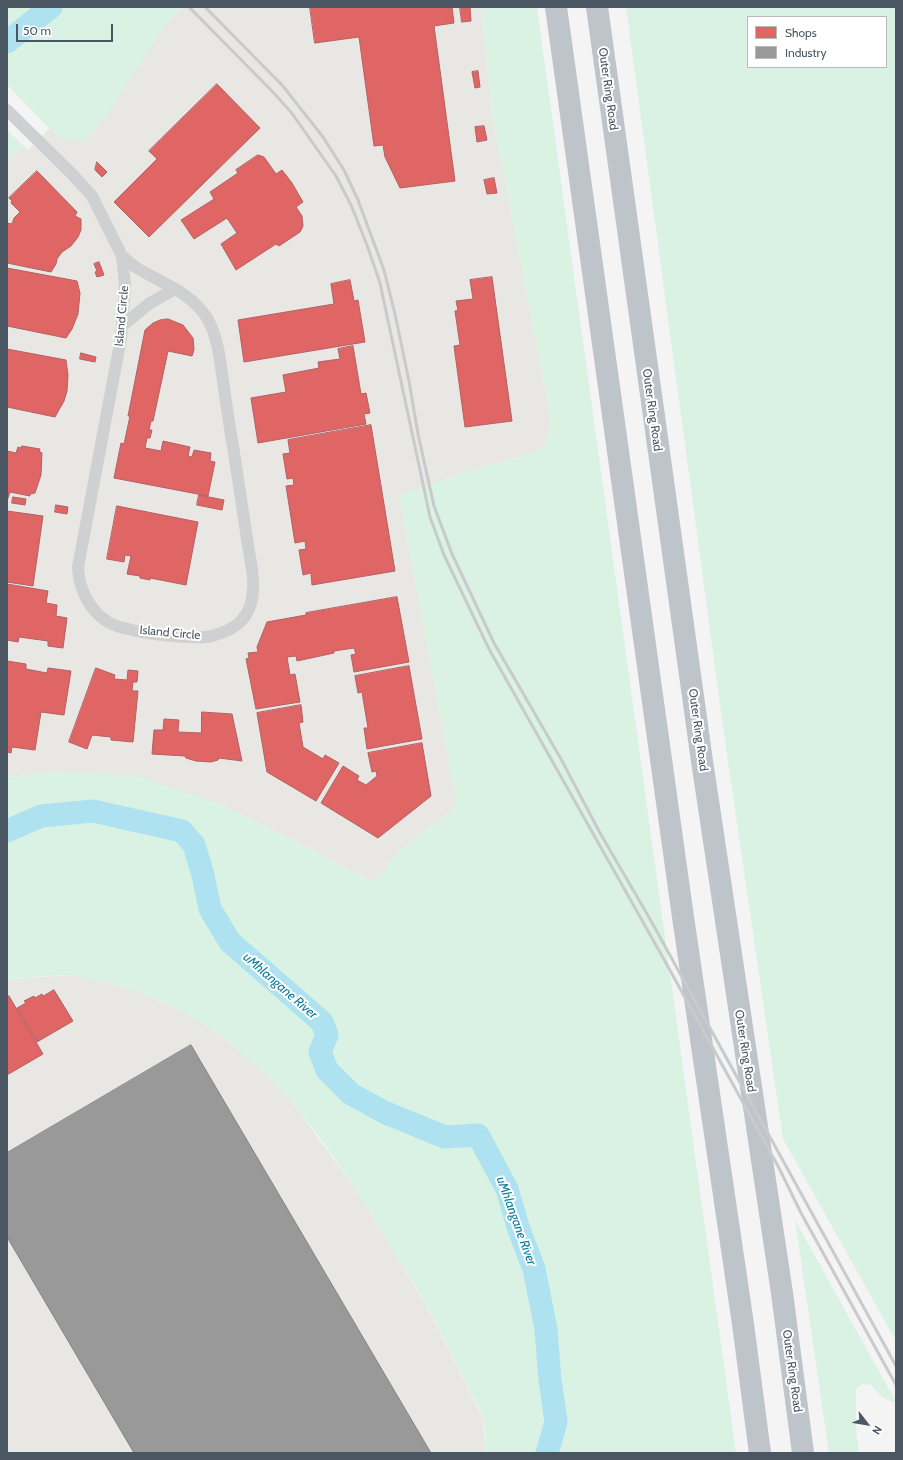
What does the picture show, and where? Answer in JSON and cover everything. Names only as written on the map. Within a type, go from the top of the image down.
[{"type":"highway","points":[[556,7],[682,917],[743,1324],[760,1453]]},
{"type":"highway","name":"Outer Ring Road","points":[[597,7],[699,737],[782,1293],[803,1453]]},
{"type":"street","name":"Island Circle","points":[[7,110],[72,174],[92,196],[122,256],[125,286],[121,338],[78,567],[78,577],[81,587],[86,598],[96,612],[106,621],[118,627],[153,633],[211,636],[219,634],[238,624],[248,612],[252,600],[253,579],[220,357],[214,332],[207,317],[195,301],[135,267],[122,256]]},
{"type":"street","points":[[122,326],[150,303],[175,289]]},
{"type":"shaded area","points":[[181,7],[481,7],[492,114],[550,414],[550,428],[545,447],[537,452],[455,475],[399,495],[457,806],[396,854],[380,876],[372,881],[218,803],[60,772],[7,777],[7,161],[17,150],[28,150],[50,128],[55,134],[164,26]]},
{"type":"shaded area","points":[[57,976],[79,976],[105,982],[139,992],[183,1012],[202,1023],[238,1049],[275,1083],[294,1105],[357,1191],[428,1308],[483,1418],[486,1453],[7,1453],[7,980]]},
{"type":"green space","points":[[7,7],[181,7],[158,36],[106,117],[88,137],[81,142],[68,140],[55,134],[7,85]]},
{"type":"green space","points":[[481,7],[537,7],[736,1453],[486,1453],[483,1417],[437,1324],[356,1190],[303,1116],[273,1083],[241,1052],[204,1025],[144,994],[102,981],[71,976],[44,976],[7,980],[7,777],[60,772],[137,776],[218,803],[372,881],[380,876],[396,854],[457,806],[399,495],[455,475],[537,452],[545,447],[550,428],[550,414],[492,114]]},
{"type":"green space","points":[[626,7],[896,7],[896,1341],[783,1139],[724,734]]},
{"type":"green space","points":[[7,130],[28,150],[17,150],[7,161]]},
{"type":"green space","points":[[795,1220],[896,1402],[883,1398],[871,1385],[862,1384],[856,1389],[856,1429],[859,1453],[829,1453]]},
{"type":"building: Shops","points":[[310,7],[452,7],[454,23],[434,26],[455,181],[400,188],[385,157],[383,145],[374,146],[359,37],[315,43]]},
{"type":"building: Shops","points":[[460,7],[470,7],[471,21],[462,22]]},
{"type":"building: Shops","points":[[478,71],[480,87],[475,88],[472,72]]},
{"type":"building: Shops","points":[[217,84],[260,128],[149,237],[114,202],[157,159],[149,151]]},
{"type":"building: Shops","points":[[484,126],[487,140],[477,142],[475,127]]},
{"type":"building: Shops","points":[[258,155],[264,157],[276,174],[282,170],[292,183],[303,202],[296,207],[302,216],[303,226],[300,232],[279,246],[276,244],[236,270],[221,244],[237,233],[227,218],[194,239],[181,220],[214,199],[210,192],[238,173],[236,170]]},
{"type":"building: Shops","points":[[97,162],[107,172],[102,177],[95,170]]},
{"type":"building: Shops","points":[[37,171],[77,212],[75,216],[81,219],[81,230],[78,237],[71,246],[62,252],[51,272],[7,263],[7,223],[12,224],[14,218],[20,212],[11,203],[12,201],[9,198]]},
{"type":"building: Shops","points":[[494,178],[497,193],[487,194],[484,180]]},
{"type":"building: Shops","points":[[99,262],[104,275],[97,277],[95,272],[97,271],[94,264]]},
{"type":"building: Shops","points":[[7,268],[77,281],[80,293],[78,314],[72,329],[66,338],[7,326]]},
{"type":"building: Shops","points":[[492,277],[512,421],[465,427],[454,346],[460,345],[455,311],[458,310],[456,301],[473,299],[470,280]]},
{"type":"building: Shops","points":[[350,280],[354,301],[358,300],[365,342],[244,362],[238,320],[334,304],[331,284]]},
{"type":"building: Shops","points":[[168,319],[183,325],[193,338],[194,350],[192,356],[168,351],[153,421],[151,421],[149,430],[152,430],[150,438],[147,438],[145,448],[161,451],[163,441],[190,447],[188,456],[192,457],[194,450],[211,453],[210,461],[215,462],[208,496],[114,478],[121,443],[124,444],[130,416],[128,416],[145,330],[153,323]]},
{"type":"building: Shops","points":[[353,346],[361,394],[366,393],[370,413],[364,414],[366,424],[258,443],[251,398],[286,392],[283,375],[319,368],[318,362],[340,359],[338,349]]},
{"type":"building: Shops","points":[[7,349],[66,360],[68,375],[67,391],[64,401],[55,417],[7,407]]},
{"type":"building: Shops","points":[[81,353],[96,357],[95,362],[80,359]]},
{"type":"building: Shops","points":[[371,425],[395,571],[312,585],[311,573],[303,575],[299,550],[306,549],[305,541],[295,543],[286,486],[294,485],[293,478],[287,479],[283,454],[290,453],[288,440]]},
{"type":"building: Shops","points":[[22,446],[40,449],[39,451],[42,453],[41,475],[35,493],[30,494],[30,496],[10,492],[7,501],[7,451],[16,453],[18,447],[21,448]]},
{"type":"building: Shops","points":[[199,495],[224,500],[222,510],[197,505]]},
{"type":"building: Shops","points":[[13,497],[26,499],[25,505],[12,503]]},
{"type":"building: Shops","points":[[56,505],[68,507],[67,514],[55,512]]},
{"type":"building: Shops","points":[[117,506],[198,522],[186,585],[150,578],[150,580],[140,578],[140,576],[127,574],[131,556],[125,555],[124,562],[107,559]]},
{"type":"building: Shops","points":[[7,511],[43,516],[33,586],[7,582]]},
{"type":"building: Shops","points":[[7,584],[48,591],[46,603],[57,605],[56,616],[67,618],[63,648],[48,646],[48,641],[19,637],[18,642],[7,640]]},
{"type":"building: Shops","points":[[397,597],[409,662],[354,672],[351,655],[356,654],[354,648],[334,651],[334,653],[297,661],[296,656],[287,657],[290,675],[295,674],[300,702],[256,709],[246,659],[249,658],[248,653],[258,652],[257,647],[267,622],[306,615],[306,613]]},
{"type":"building: Shops","points":[[7,661],[26,664],[26,669],[47,673],[48,668],[71,671],[64,715],[41,712],[35,750],[12,747],[11,753],[7,752]]},
{"type":"building: Shops","points":[[409,666],[422,739],[367,749],[364,728],[368,728],[362,692],[358,693],[355,676]]},
{"type":"building: Shops","points":[[96,668],[115,675],[114,679],[127,680],[128,670],[138,671],[137,682],[133,682],[132,691],[138,691],[133,742],[111,740],[111,737],[92,735],[87,749],[69,742]]},
{"type":"building: Shops","points":[[301,705],[303,722],[299,723],[303,747],[323,759],[325,755],[339,763],[316,801],[267,772],[257,713]]},
{"type":"building: Shops","points":[[202,712],[232,714],[242,761],[219,758],[218,760],[211,762],[196,761],[186,758],[185,756],[152,754],[154,730],[163,730],[164,719],[179,720],[178,732],[201,733]]},
{"type":"building: Shops","points":[[422,743],[431,796],[378,838],[321,803],[343,766],[359,776],[357,780],[366,785],[377,776],[376,771],[372,772],[368,753]]},
{"type":"building: Shops","points":[[54,990],[73,1021],[37,1042],[17,1008],[26,1003],[24,1001],[34,996],[35,998],[42,994],[43,996]]},
{"type":"building: Shops","points":[[9,996],[43,1054],[7,1075],[7,997]]},
{"type":"building: Industry","points":[[191,1045],[431,1453],[134,1453],[7,1237],[7,1153]]},
{"type":"waterway","name":"uMhlangane River","points":[[7,42],[51,7]]},
{"type":"waterway","name":"uMhlangane River","points":[[7,831],[41,816],[93,811],[182,831],[194,845],[203,875],[210,909],[230,942],[322,1022],[327,1035],[320,1052],[327,1070],[351,1094],[386,1113],[445,1137],[478,1135],[507,1189],[519,1230],[534,1269],[546,1329],[550,1380],[556,1422],[547,1453]]},
{"type":"railway","points":[[189,7],[291,112],[336,176],[351,205],[380,283],[430,517],[444,555],[489,649],[666,963],[896,1385]]},
{"type":"railway","points":[[205,7],[282,85],[323,137],[344,170],[358,200],[384,270],[395,314],[418,434],[434,506],[452,554],[494,643],[561,759],[600,833],[650,919],[896,1366]]}]
